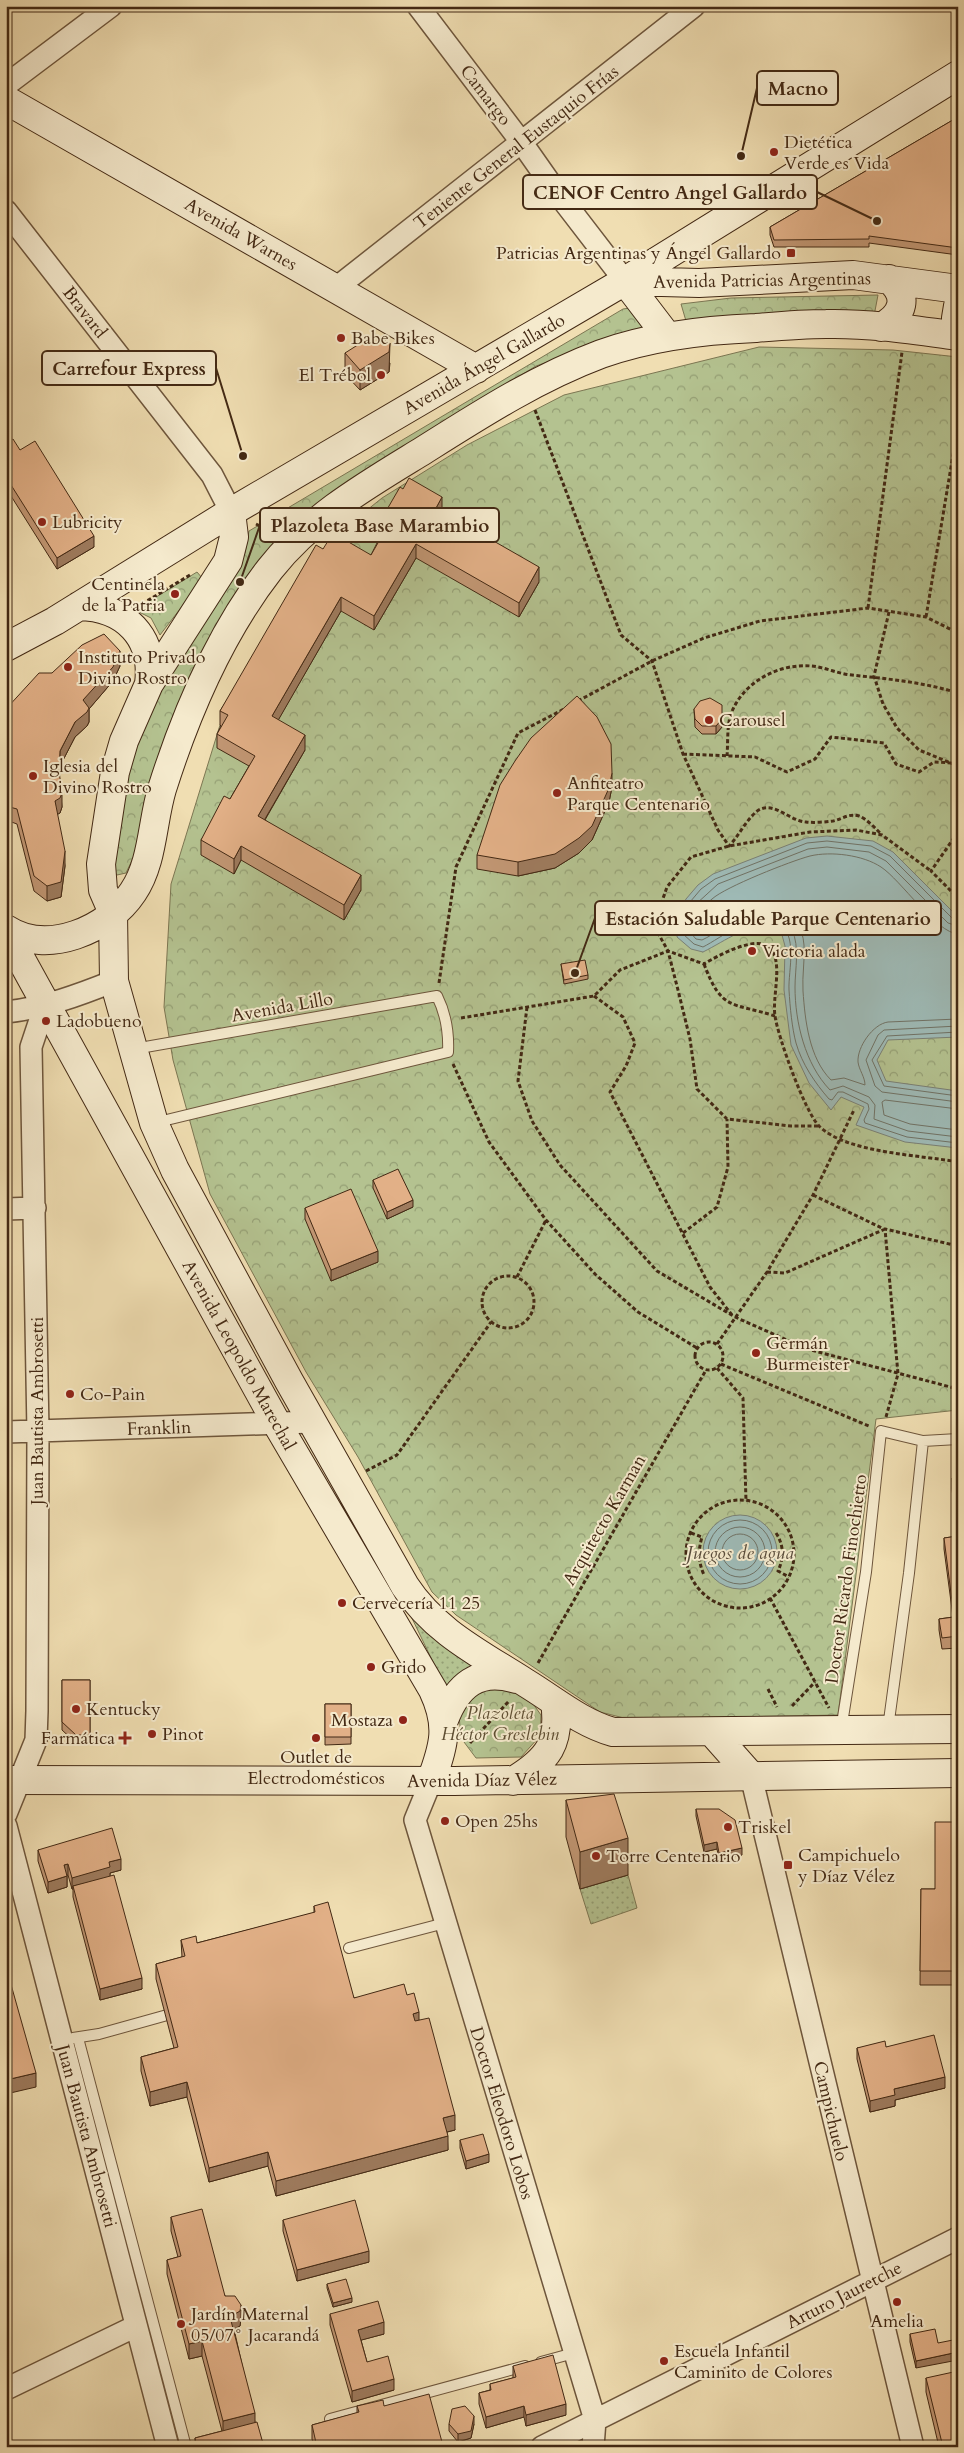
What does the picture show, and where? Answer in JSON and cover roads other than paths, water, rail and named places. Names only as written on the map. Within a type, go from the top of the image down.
[{"type":"main road","name":"Avenida Ángel Gallardo","points":[[6,647],[79,606],[231,512],[626,281],[958,76]]},
{"type":"main road","name":"Avenida Warnes","points":[[6,100],[476,369]]},
{"type":"main road","name":"Avenida Patricias Argentinas","points":[[626,281],[699,282],[853,275],[958,289]]},
{"type":"main road","points":[[888,279],[897,286],[902,299],[899,312],[890,322],[893,328]]},
{"type":"main road","points":[[626,281],[667,336]]},
{"type":"main road","points":[[958,306],[956,318],[958,326]]},
{"type":"main road","points":[[6,931],[26,939],[54,941],[81,934],[113,913],[132,894],[144,873],[161,792],[189,713],[232,628],[268,572],[306,529],[331,508],[526,387],[602,354],[667,336],[817,324],[893,328],[958,336]]},
{"type":"main road","points":[[114,981],[113,913],[103,890],[101,864],[115,772],[124,741],[149,684],[228,561],[234,537],[231,512]]},
{"type":"main road","points":[[79,606],[109,610],[122,616],[136,629],[148,655],[149,684]]},
{"type":"main road","name":"Avenida Leopoldo Marechal","points":[[6,931],[276,1424],[437,1698],[444,1720],[444,1743],[431,1781]]},
{"type":"main road","name":"Avenida Leopoldo Marechal","points":[[114,981],[154,1123],[187,1196],[405,1586],[429,1617],[466,1646],[555,1702]]},
{"type":"main road","points":[[444,1720],[459,1691],[478,1678],[498,1675],[526,1683]]},
{"type":"main road","points":[[555,1702],[594,1724],[613,1732],[958,1729]]},
{"type":"main road","points":[[513,1781],[537,1765],[551,1748],[557,1727],[555,1702]]},
{"type":"main road","points":[[712,1732],[751,1776]]},
{"type":"main road","name":"Avenida Díaz Vélez","points":[[14,1780],[513,1781],[958,1773]]},
{"type":"street","points":[[6,86],[111,6]]},
{"type":"street","name":"Camargo","points":[[418,6],[522,143],[554,190],[626,281]]},
{"type":"street","name":"Teniente General Eustaquio Frías","points":[[336,288],[694,6]]},
{"type":"street","name":"Bravard","points":[[6,211],[212,475],[231,512]]},
{"type":"street","points":[[6,1012],[46,1005],[114,981]]},
{"type":"street","name":"Juan Bautista Ambrosetti","points":[[6,1814],[14,1780],[36,1740],[38,1710],[38,1432],[31,1047],[46,1005]]},
{"type":"street","points":[[6,1209],[35,1208]]},
{"type":"street","name":"Franklin","points":[[6,1432],[312,1422]]},
{"type":"street","name":"Campichuelo","points":[[751,1776],[913,2447]]},
{"type":"street","name":"Doctor Eleodoro Lobos","points":[[431,1781],[415,1820],[594,2420],[593,2447]]},
{"type":"street","name":"Juan Bautista Ambrosetti","points":[[6,1826],[70,2039],[136,2326],[168,2447]]},
{"type":"street","name":"Arturo Jauretche","points":[[542,2447],[958,2238]]},
{"type":"street","points":[[6,2389],[136,2326]]},
{"type":"lane","name":"Avenida Lillo","points":[[133,1049],[438,996],[447,1021],[448,1052],[154,1123]]},
{"type":"lane","name":"Doctor Ricardo Finochietto","points":[[841,1731],[866,1572],[881,1431],[923,1441]]},
{"type":"lane","points":[[888,1729],[909,1573],[923,1441],[958,1439]]},
{"type":"lane","points":[[349,1948],[445,1922]]},
{"type":"lane","points":[[186,2447],[70,2039],[99,2034],[193,2008]]},
{"type":"lane","points":[[330,2419],[574,2353]]},
{"type":"water","points":[[827,836],[873,841],[893,852],[958,917],[958,1037],[888,1040],[877,1060],[886,1081],[958,1091],[958,1148],[905,1142],[856,1125],[864,1107],[841,1097],[831,1110],[809,1083],[791,1045],[784,990],[785,946],[782,935],[774,926],[746,930],[703,952],[691,949],[677,937],[680,910],[686,899],[698,885],[713,874],[806,838]]},
{"type":"water","name":"Juegos de agua","points":[[740,1515],[754,1518],[766,1526],[774,1538],[777,1552],[774,1566],[766,1578],[754,1586],[740,1589],[726,1586],[714,1578],[706,1566],[703,1552],[706,1538],[714,1526],[726,1518]]},
{"type":"place","name":"Dietética Verde es Vida","points":[[774,152]]},
{"type":"place","name":"Macno","points":[[741,156]]},
{"type":"place","name":"CENOF Centro Angel Gallardo","points":[[877,221]]},
{"type":"place","name":"Patricias Argentinas y Ángel Gallardo","points":[[791,253]]},
{"type":"place","name":"Babe Bikes","points":[[341,338]]},
{"type":"place","name":"El Trébol","points":[[381,375]]},
{"type":"place","name":"Carrefour Express","points":[[243,456]]},
{"type":"place","name":"Lubricity","points":[[42,522]]},
{"type":"place","name":"Plazoleta Base Marambio","points":[[240,582]]},
{"type":"place","name":"Centinela de la Patria","points":[[175,594]]},
{"type":"place","name":"Instituto Privado Divino Rostro","points":[[68,667]]},
{"type":"place","name":"Carousel","points":[[709,720]]},
{"type":"place","name":"Iglesia del Divino Rostro","points":[[33,776]]},
{"type":"place","name":"Anfiteatro Parque Centenario","points":[[557,793]]},
{"type":"place","name":"Victoria alada","points":[[752,951]]},
{"type":"place","name":"Estación Saludable Parque Centenario","points":[[575,973]]},
{"type":"place","name":"Ladobueno","points":[[46,1021]]},
{"type":"place","name":"Germán Burmeister","points":[[756,1353]]},
{"type":"place","name":"Co-Pain","points":[[70,1394]]},
{"type":"place","name":"Cervecería 11 25","points":[[342,1603]]},
{"type":"place","name":"Grido","points":[[371,1667]]},
{"type":"place","name":"Kentucky","points":[[76,1709]]},
{"type":"place","name":"Mostaza","points":[[403,1720]]},
{"type":"place","name":"Pinot","points":[[152,1734]]},
{"type":"place","name":"Farmática","points":[[125,1738]]},
{"type":"place","name":"Outlet de Electrodomésticos","points":[[316,1738]]},
{"type":"place","name":"Open 25hs","points":[[445,1821]]},
{"type":"place","name":"Triskel","points":[[728,1827]]},
{"type":"place","name":"Torre Centenario","points":[[596,1856]]},
{"type":"place","name":"Campichuelo y Díaz Vélez","points":[[788,1865]]},
{"type":"place","name":"Amelia","points":[[897,2302]]},
{"type":"place","name":"Jardín Maternal 05/07° Jacarandá","points":[[181,2324]]},
{"type":"place","name":"Escuela Infantil Caminito de Colores","points":[[664,2361]]},
{"type":"park label","name":"Plazoleta Héctor Greslebin","points":[[500,1724]]}]
